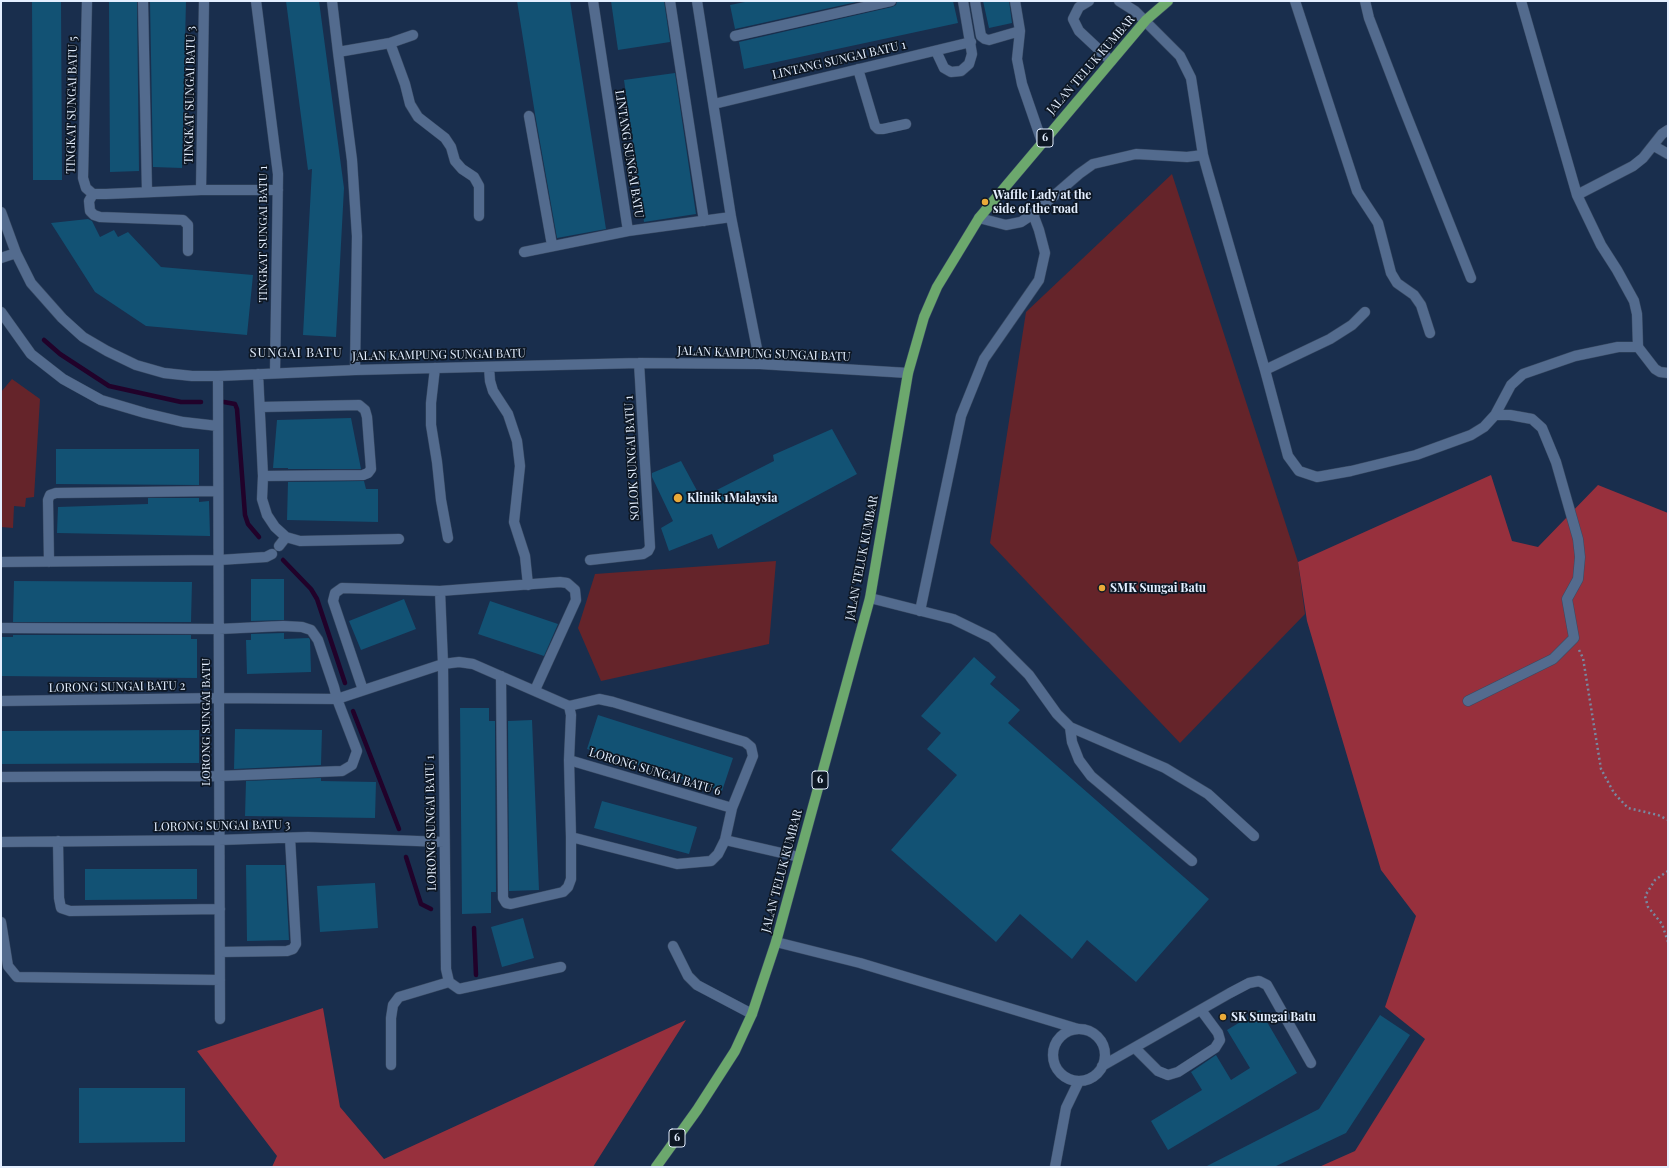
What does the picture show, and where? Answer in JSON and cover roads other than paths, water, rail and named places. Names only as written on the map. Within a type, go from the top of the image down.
[{"type":"main road","name":"JALAN TELUK KUMBAR","points":[[656,1167],[735,1051],[752,1014],[776,942],[870,598],[908,373],[924,317],[937,287],[979,218],[1146,20],[1168,1]]},
{"type":"street","name":"TINGKAT SUNGAI BATU 5","points":[[87,1],[83,178],[86,188],[93,194]]},
{"type":"street","points":[[143,1],[147,192]]},
{"type":"street","name":"TINGKAT SUNGAI BATU 3","points":[[201,190],[204,1]]},
{"type":"street","name":"TINGKAT SUNGAI BATU 1","points":[[256,1],[278,174],[275,373]]},
{"type":"street","points":[[332,1],[352,160],[357,236],[355,370]]},
{"type":"street","name":"LINTANG SUNGAI BATU","points":[[593,1],[628,231],[731,217]]},
{"type":"street","points":[[670,1],[704,220]]},
{"type":"street","points":[[697,1],[731,217],[760,364]]},
{"type":"street","points":[[735,36],[890,1]]},
{"type":"street","points":[[936,51],[944,68],[951,72],[961,70],[969,64],[972,54],[963,1]]},
{"type":"street","points":[[975,1],[981,36],[984,39],[989,40],[1020,31]]},
{"type":"street","points":[[1015,1],[1020,31],[1017,59],[1019,72],[1032,118],[1042,142]]},
{"type":"street","points":[[1089,1],[1079,7],[1073,19],[1079,31],[1111,61]]},
{"type":"street","points":[[1119,1],[1146,20],[1180,56],[1191,78],[1203,155],[1265,370],[1288,456],[1299,471],[1317,477],[1352,471],[1416,455],[1471,435],[1484,428],[1495,415],[1511,385],[1524,374],[1575,356],[1618,347],[1638,347]]},
{"type":"street","points":[[1295,1],[1357,191],[1378,223],[1391,273],[1397,283],[1414,295],[1420,306],[1430,333]]},
{"type":"street","points":[[1365,1],[1369,18],[1471,278]]},
{"type":"street","points":[[1521,1],[1577,195],[1601,246],[1617,270],[1634,301],[1638,347],[1655,369],[1660,372],[1668,373]]},
{"type":"street","points":[[338,52],[390,43],[413,35]]},
{"type":"street","name":"LINTANG SUNGAI BATU 1","points":[[714,104],[970,42]]},
{"type":"street","points":[[390,43],[405,84],[410,104],[418,117],[445,138],[451,147],[455,161],[462,169],[474,177],[479,186],[479,216]]},
{"type":"street","points":[[858,69],[875,126],[878,129],[883,129],[906,124]]},
{"type":"street","points":[[528,116],[552,245]]},
{"type":"street","points":[[1577,195],[1633,166],[1644,158],[1662,134],[1668,130]]},
{"type":"street","points":[[1654,146],[1668,154]]},
{"type":"street","points":[[979,218],[1006,225],[1020,222],[1033,214],[1079,174],[1093,164],[1136,154],[1187,157],[1203,155]]},
{"type":"street","points":[[188,251],[188,225],[183,220],[100,217],[94,215],[90,211],[89,201],[93,194],[201,190],[278,190]]},
{"type":"street","name":"JALAN KAMPUNG SUNGAI BATU","points":[[1,212],[16,253],[31,283],[62,318],[83,337],[107,351],[136,365],[164,373],[192,376],[218,376],[355,370],[639,363],[760,364],[908,373]]},
{"type":"street","points":[[920,611],[961,416],[984,359],[1039,280],[1045,253],[1033,214]]},
{"type":"street","points":[[524,252],[552,245],[628,231]]},
{"type":"street","points":[[1,258],[16,253]]},
{"type":"street","points":[[1,312],[31,354],[63,378],[101,400],[175,420],[218,426]]},
{"type":"street","points":[[1265,370],[1330,340],[1352,325],[1365,312]]},
{"type":"street","name":"SOLOK SUNGAI BATU 1","points":[[590,560],[643,554],[648,551],[650,547],[639,363]]},
{"type":"street","points":[[489,367],[490,381],[493,391],[508,414],[517,441],[520,466],[514,522],[525,556],[528,585]]},
{"type":"street","points":[[435,368],[431,403],[431,425],[441,500],[448,538]]},
{"type":"street","points":[[258,374],[261,407],[263,476],[262,499],[267,515],[275,528],[286,537],[300,541],[399,539]]},
{"type":"street","name":"LORONG SUNGAI BATU","points":[[218,376],[220,1019]]},
{"type":"street","points":[[261,407],[359,406],[365,410],[367,417],[371,470],[368,473],[263,476]]},
{"type":"street","points":[[1468,701],[1553,659],[1574,638],[1567,599],[1578,579],[1580,557],[1578,539],[1556,462],[1542,428],[1532,419],[1510,415],[1495,415]]},
{"type":"street","points":[[49,562],[48,500],[50,495],[56,493],[218,491]]},
{"type":"street","points":[[279,546],[286,537]]},
{"type":"street","points":[[1,562],[218,560],[266,557],[272,554]]},
{"type":"street","points":[[363,690],[333,601],[334,593],[342,588],[440,591],[560,582],[567,583],[572,586],[577,594],[576,600],[535,690]]},
{"type":"street","name":"LORONG SUNGAI BATU 1","points":[[440,591],[443,664],[446,969],[449,982]]},
{"type":"street","points":[[870,598],[953,619],[992,638],[1029,675],[1057,714],[1070,727],[1165,768],[1208,794],[1254,836]]},
{"type":"street","points":[[1,628],[219,629],[288,626],[302,627],[311,630],[318,640],[337,699],[357,751],[352,765],[342,771],[219,776],[1,777]]},
{"type":"street","name":"LORONG SUNGAI BATU 2","points":[[1,701],[219,698],[337,699],[443,664],[459,662],[473,664],[535,690],[568,706]]},
{"type":"street","points":[[501,676],[503,898],[506,903],[511,904],[563,892],[568,887],[570,879],[571,837],[569,760],[571,715],[568,706],[599,699],[613,702],[745,742],[751,747],[753,756],[732,808],[725,840],[718,854],[711,861],[677,864],[571,837]]},
{"type":"street","points":[[1070,727],[1072,742],[1079,760],[1091,776],[1192,861]]},
{"type":"street","name":"LORONG SUNGAI BATU 6","points":[[569,760],[732,808]]},
{"type":"street","points":[[220,952],[287,951],[293,949],[296,944],[290,838]]},
{"type":"street","name":"LORONG SUNGAI BATU 3","points":[[1,842],[58,840],[220,840],[290,838],[444,842]]},
{"type":"street","points":[[58,840],[58,898],[61,908],[70,911],[220,909]]},
{"type":"street","points":[[725,840],[799,857]]},
{"type":"street","points":[[1,922],[8,966],[17,977],[220,980]]},
{"type":"street","points":[[776,942],[860,963],[1078,1029],[1086,1030],[1094,1034],[1100,1040],[1104,1048],[1105,1058],[1102,1066],[1093,1077],[1079,1081],[1070,1080],[1062,1076],[1056,1069],[1053,1061],[1053,1052],[1056,1043],[1061,1036],[1069,1031],[1078,1029]]},
{"type":"street","points":[[673,946],[688,976],[697,985],[752,1014]]},
{"type":"street","points":[[391,1065],[390,1018],[394,1005],[399,997],[449,982],[459,989],[561,967]]},
{"type":"street","points":[[1102,1066],[1230,993],[1249,983],[1259,982],[1267,985],[1311,1063]]},
{"type":"street","points":[[1135,1048],[1158,1071],[1168,1075],[1178,1072],[1215,1048],[1220,1040],[1218,1033],[1200,1010]]},
{"type":"street","points":[[1055,1167],[1066,1108],[1079,1081]]},
{"type":"waterway","points":[[44,340],[60,354],[109,386],[181,402],[201,402]]},
{"type":"waterway","points":[[224,402],[235,404],[237,409],[245,515],[248,524],[259,537]]},
{"type":"waterway","points":[[283,560],[311,589],[317,599],[345,683]]},
{"type":"waterway","points":[[353,711],[399,829]]},
{"type":"waterway","points":[[406,857],[421,904],[431,909]]},
{"type":"waterway","points":[[474,928],[476,975]]},
{"type":"place","name":"Waffle Lady at the side of the road","points":[[985,202]]},
{"type":"place","name":"Klinik 1Malaysia","points":[[678,498]]},
{"type":"place","name":"SMK Sungai Batu","points":[[1102,588]]},
{"type":"place","name":"SK Sungai Batu","points":[[1223,1017]]},
{"type":"district","name":"SUNGAI BATU","points":[[296,353]]}]
